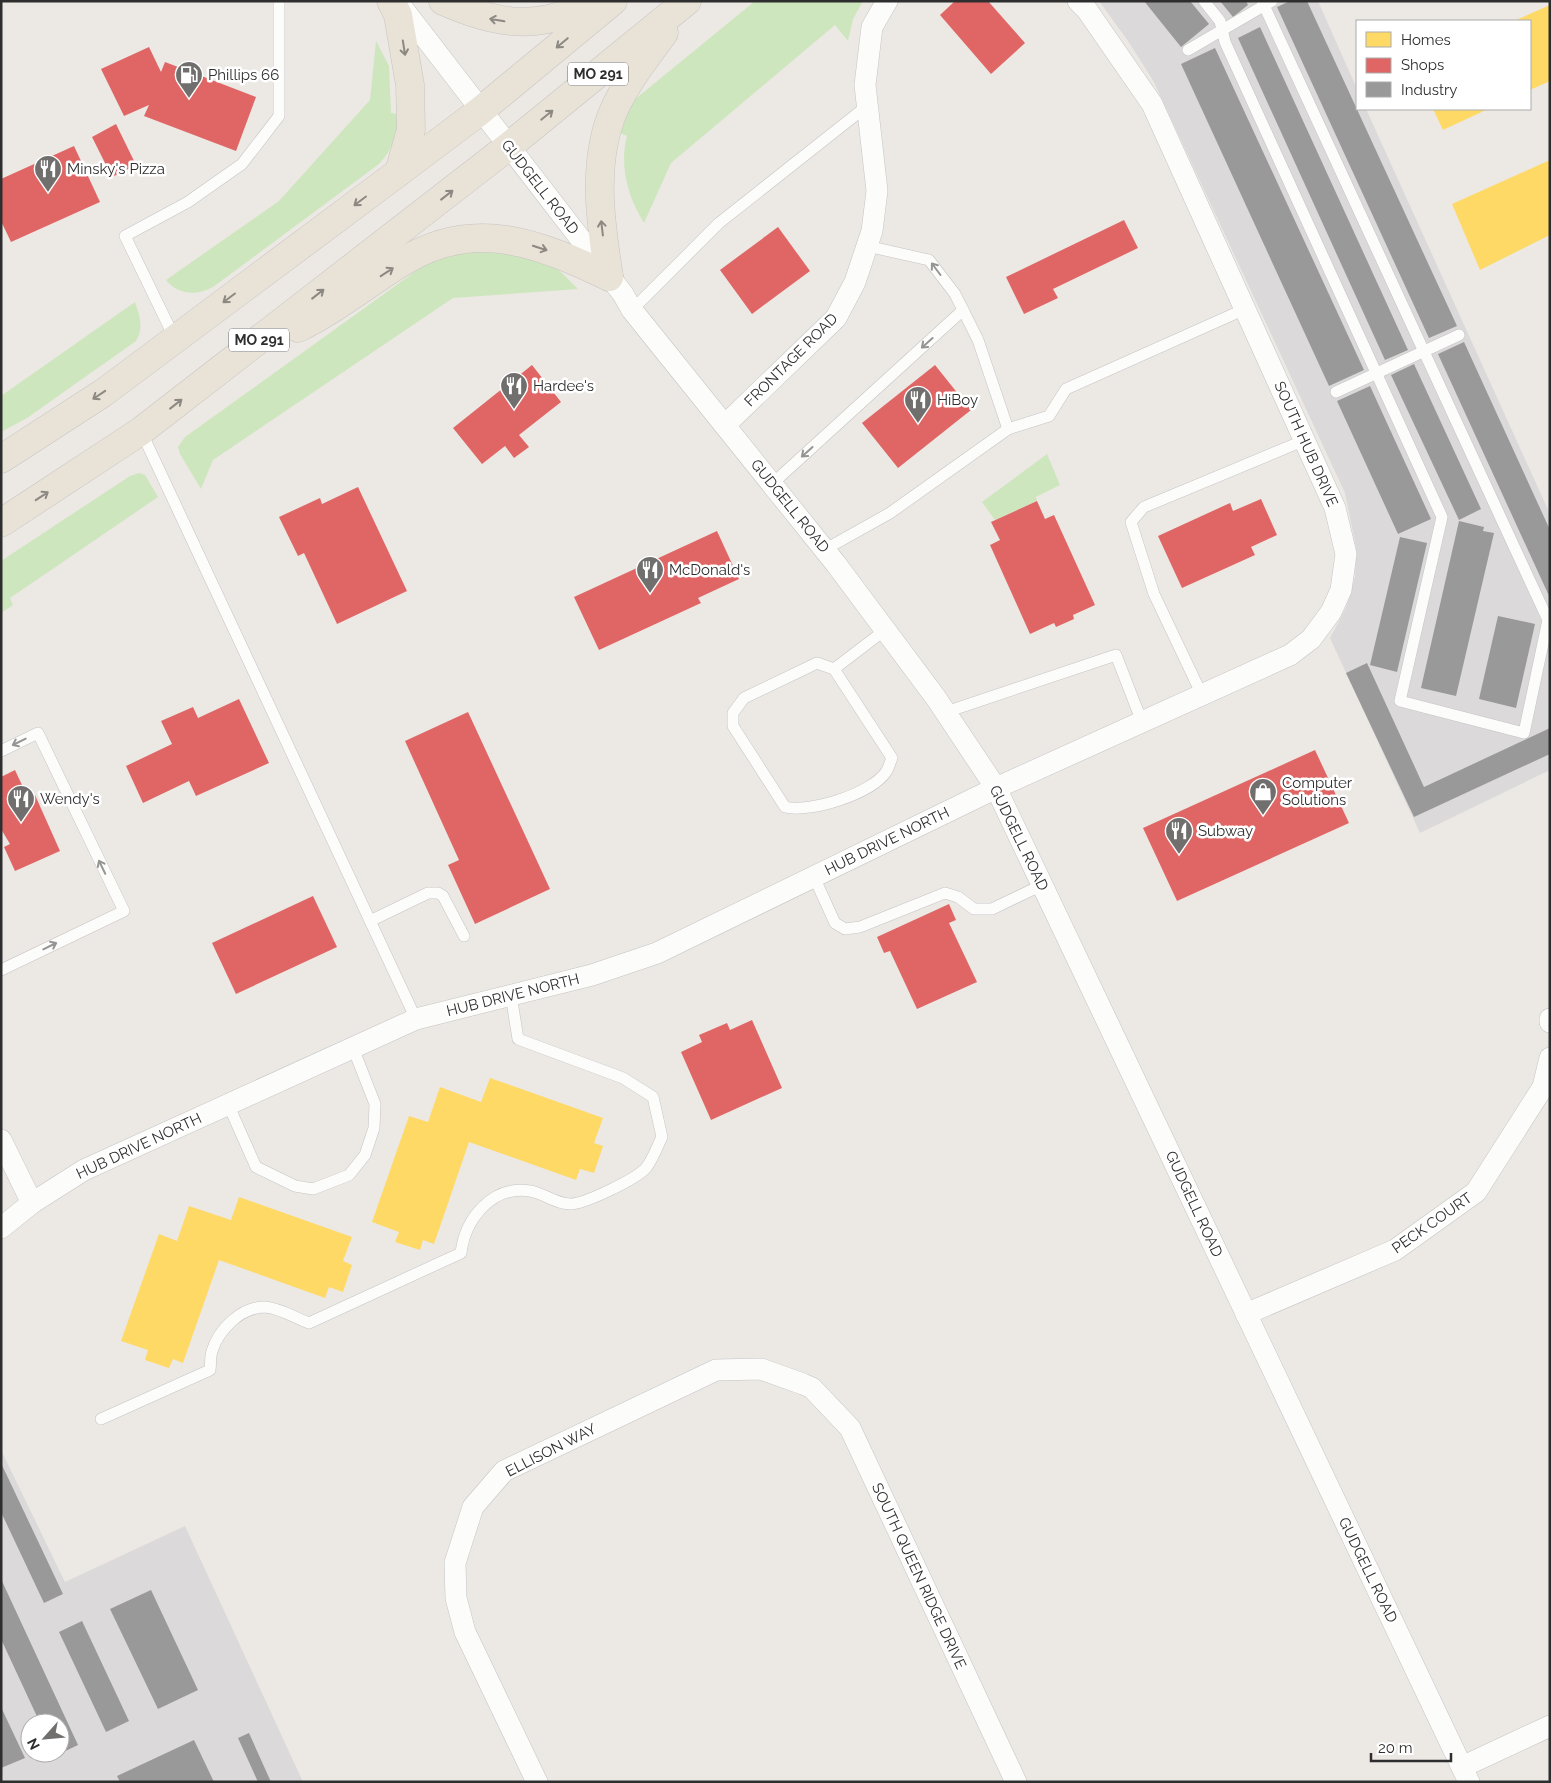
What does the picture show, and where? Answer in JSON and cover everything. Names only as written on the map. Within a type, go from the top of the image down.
[{"type":"highway","points":[[391,1],[398,15],[410,85],[411,130],[399,172]]},
{"type":"highway","points":[[443,1],[470,13],[492,19],[528,23],[550,20],[580,9],[594,1]]},
{"type":"highway","name":"MO 291","points":[[1,459],[103,393],[399,172],[480,111],[613,1]]},
{"type":"highway","name":"MO 291","points":[[1,523],[140,431],[509,146],[688,1]]},
{"type":"highway","points":[[609,276],[601,222],[600,176],[603,145],[611,116],[636,71],[688,1]]},
{"type":"highway","points":[[238,356],[310,322],[406,260],[454,239],[486,237],[511,240],[573,259],[609,276]]},
{"type":"street","name":"GUDGELL ROAD","points":[[397,1],[609,276],[632,310],[726,425],[885,630],[946,712],[996,788],[1466,1774]]},
{"type":"street","name":"FRONTAGE ROAD","points":[[726,425],[836,318],[855,282],[872,231],[877,191],[865,85],[872,27],[887,1]]},
{"type":"street","name":"SOUTH HUB DRIVE","points":[[996,788],[1290,655],[1311,639],[1331,612],[1341,590],[1346,554],[1336,508],[1152,104],[1087,10],[1078,1]]},
{"type":"street","name":"HUB DRIVE NORTH","points":[[1,1228],[32,1203],[84,1170],[416,1020],[592,975],[657,953],[996,788]]},
{"type":"street","name":"PECK COURT","points":[[1246,1314],[1395,1250],[1476,1192],[1543,1087],[1550,1058]]},
{"type":"street","points":[[1,1140],[32,1203]]},
{"type":"street","name":"ELLISON WAY","points":[[536,1782],[465,1632],[456,1598],[455,1562],[473,1507],[504,1471],[716,1370],[761,1369],[803,1384]]},
{"type":"street","name":"SOUTH QUEEN RIDGE DRIVE","points":[[803,1384],[812,1388],[850,1428],[1016,1782]]},
{"type":"street","points":[[1466,1774],[1550,1726]]},
{"type":"lane","points":[[175,339],[125,236],[188,202],[242,164],[279,116],[279,1]]},
{"type":"lane","points":[[1188,50],[1222,32],[1266,3],[1424,353],[1548,620],[1524,733],[1400,701],[1442,517],[1378,373],[1225,42],[1222,32],[1220,21],[1204,1]]},
{"type":"lane","points":[[632,310],[719,224],[867,106]]},
{"type":"lane","points":[[867,246],[929,260],[955,294],[978,340],[1008,429]]},
{"type":"lane","points":[[824,550],[890,513],[1008,429],[1050,416],[1066,389],[1245,308]]},
{"type":"lane","points":[[772,484],[963,310]]},
{"type":"lane","points":[[1336,392],[1459,336]]},
{"type":"lane","points":[[140,431],[416,1020]]},
{"type":"lane","points":[[1202,694],[1154,594],[1131,522],[1144,506],[1305,440]]},
{"type":"lane","points":[[834,669],[885,630]]},
{"type":"lane","points":[[946,712],[1116,656],[1142,722]]},
{"type":"lane","points":[[817,663],[834,669],[892,758],[885,773],[867,787],[827,805],[798,810],[786,807],[733,726],[733,713],[744,698],[817,663]]},
{"type":"lane","points":[[1,751],[38,733],[124,911],[3,965]]},
{"type":"lane","points":[[814,877],[835,922],[845,929],[860,927],[944,892],[958,897],[974,909],[992,909],[1042,885]]},
{"type":"lane","points":[[370,922],[428,893],[438,893],[443,896],[464,936]]},
{"type":"lane","points":[[101,1419],[210,1370],[211,1353],[216,1342],[227,1324],[245,1312],[264,1307],[280,1311],[309,1323],[461,1253],[462,1244],[480,1208],[495,1196],[514,1191],[531,1191],[552,1201],[571,1204],[622,1185],[645,1168],[662,1137],[653,1098],[623,1078],[518,1039],[511,995]]},
{"type":"lane","points":[[228,1104],[256,1167],[295,1186],[314,1189],[349,1176],[365,1156],[374,1128],[375,1104],[353,1048]]},
{"type":"shaded area","points":[[1099,1],[1318,1],[1356,87],[1356,110],[1366,110],[1550,514],[1550,770],[1420,833],[1330,638],[1346,608],[1355,577],[1356,547],[1345,493],[1154,82],[1128,41]]},
{"type":"shaded area","points":[[1,1450],[65,1582],[185,1526],[303,1782],[1,1782]]},
{"type":"green space","points":[[755,1],[863,1],[853,19],[848,41],[835,25],[671,163],[644,223],[633,203],[626,181],[624,159],[627,136],[618,132],[634,100]]},
{"type":"green space","points":[[376,41],[389,66],[391,113],[400,114],[394,141],[384,159],[213,287],[194,293],[176,289],[171,285],[166,280],[279,201],[370,100]]},
{"type":"green space","points":[[480,248],[539,257],[561,272],[578,289],[453,298],[213,460],[201,489],[180,454],[178,447],[185,437],[420,268],[437,259]]},
{"type":"green space","points":[[135,302],[141,327],[136,341],[27,418],[1,432],[1,396]]},
{"type":"green space","points":[[1047,454],[1060,485],[1036,497],[1037,501],[995,520],[982,502]]},
{"type":"green space","points":[[139,473],[145,475],[158,497],[10,598],[13,605],[1,613],[1,561],[130,476]]},
{"type":"building: Homes","points":[[1550,5],[1550,81],[1531,90],[1531,20],[1516,20]]},
{"type":"building: Homes","points":[[1433,110],[1486,110],[1443,130]]},
{"type":"building: Homes","points":[[1550,160],[1550,235],[1480,270],[1452,204]]},
{"type":"building: Homes","points":[[490,1078],[603,1118],[594,1143],[603,1146],[594,1173],[580,1169],[576,1180],[469,1142],[434,1244],[423,1240],[420,1250],[395,1242],[399,1232],[372,1222],[409,1116],[428,1122],[440,1087],[481,1102]]},
{"type":"building: Homes","points":[[239,1197],[352,1237],[343,1261],[352,1265],[343,1292],[329,1287],[325,1298],[219,1260],[183,1363],[173,1359],[169,1368],[145,1360],[148,1350],[121,1341],[159,1234],[177,1241],[189,1206],[231,1220]]},
{"type":"building: Shops","points":[[955,1],[988,1],[1025,43],[991,74],[940,15]]},
{"type":"building: Shops","points":[[149,47],[161,72],[165,62],[256,97],[236,151],[144,116],[149,105],[124,116],[101,69]]},
{"type":"building: Shops","points":[[116,124],[136,165],[112,177],[92,137]]},
{"type":"building: Shops","points":[[74,146],[100,202],[11,242],[1,221],[1,179]]},
{"type":"building: Shops","points":[[1124,220],[1138,248],[1053,289],[1058,298],[1024,314],[1006,277]]},
{"type":"building: Shops","points":[[778,227],[810,271],[752,314],[720,270]]},
{"type":"building: Shops","points":[[532,365],[561,402],[519,435],[529,447],[514,458],[505,446],[482,464],[453,428]]},
{"type":"building: Shops","points":[[935,365],[971,410],[898,468],[862,423]]},
{"type":"building: Shops","points":[[358,487],[407,591],[337,624],[304,553],[298,556],[279,517],[320,498],[322,504]]},
{"type":"building: Shops","points":[[1261,499],[1277,535],[1251,547],[1255,555],[1182,588],[1158,536],[1230,503],[1233,511]]},
{"type":"building: Shops","points":[[1037,501],[1045,519],[1054,515],[1095,605],[1073,615],[1074,619],[1056,627],[1054,623],[1030,634],[990,545],[1000,540],[991,522]]},
{"type":"building: Shops","points":[[717,531],[739,579],[698,598],[701,603],[599,650],[574,597]]},
{"type":"building: Shops","points":[[239,699],[269,763],[196,796],[189,781],[143,803],[126,766],[172,744],[161,721],[193,707],[198,718]]},
{"type":"building: Shops","points":[[468,712],[550,889],[475,924],[448,865],[459,860],[405,741]]},
{"type":"building: Shops","points":[[1315,750],[1349,823],[1177,901],[1143,828]]},
{"type":"building: Shops","points":[[15,770],[28,798],[35,795],[60,851],[15,871],[4,847],[10,844],[1,829],[1,777]]},
{"type":"building: Shops","points":[[313,896],[337,947],[236,994],[212,943]]},
{"type":"building: Shops","points":[[949,904],[956,920],[949,923],[977,982],[917,1009],[890,951],[884,953],[877,937]]},
{"type":"building: Shops","points":[[752,1020],[782,1088],[711,1120],[681,1052],[702,1042],[699,1035],[727,1023],[730,1030]]},
{"type":"building: Industry","points":[[1144,1],[1190,1],[1209,24],[1181,47]]},
{"type":"building: Industry","points":[[1220,1],[1246,1],[1248,5],[1233,17]]},
{"type":"building: Industry","points":[[1290,1],[1307,1],[1457,326],[1429,338],[1277,7]]},
{"type":"building: Industry","points":[[1260,27],[1408,350],[1385,360],[1238,38]]},
{"type":"building: Industry","points":[[1215,48],[1364,370],[1329,386],[1181,64]]},
{"type":"building: Industry","points":[[1464,342],[1550,530],[1550,598],[1438,354]]},
{"type":"building: Industry","points":[[1414,364],[1481,509],[1459,520],[1391,375]]},
{"type":"building: Industry","points":[[1370,386],[1431,519],[1398,534],[1337,401]]},
{"type":"building: Industry","points":[[1459,521],[1484,527],[1483,531],[1494,533],[1456,696],[1421,688]]},
{"type":"building: Industry","points":[[1400,537],[1427,543],[1397,672],[1370,665]]},
{"type":"building: Industry","points":[[1498,616],[1535,624],[1516,708],[1479,699]]},
{"type":"building: Industry","points":[[1367,663],[1424,787],[1550,728],[1550,754],[1414,817],[1346,673]]},
{"type":"building: Industry","points":[[1,1463],[63,1594],[44,1603],[1,1512]]},
{"type":"building: Industry","points":[[1,1579],[63,1713],[35,1713],[1,1639]]},
{"type":"building: Industry","points":[[151,1590],[198,1690],[158,1709],[110,1609]]},
{"type":"building: Industry","points":[[82,1621],[129,1721],[106,1732],[59,1632]]},
{"type":"building: Industry","points":[[1,1707],[20,1747],[20,1760],[1,1768]]},
{"type":"building: Industry","points":[[70,1728],[78,1745],[70,1749]]},
{"type":"building: Industry","points":[[249,1733],[271,1782],[258,1782],[238,1738]]},
{"type":"building: Industry","points":[[194,1740],[214,1782],[120,1782],[117,1776]]},
{"type":"place","name":"Phillips 66","points":[[189,99]]},
{"type":"place","name":"Minsky's Pizza","points":[[48,193]]},
{"type":"place","name":"Hardee's","points":[[514,410]]},
{"type":"place","name":"HiBoy","points":[[918,424]]},
{"type":"place","name":"McDonald's","points":[[650,594]]},
{"type":"place","name":"Computer Solutions","points":[[1263,816]]},
{"type":"place","name":"Wendy's","points":[[21,823]]},
{"type":"place","name":"Subway","points":[[1179,855]]}]
